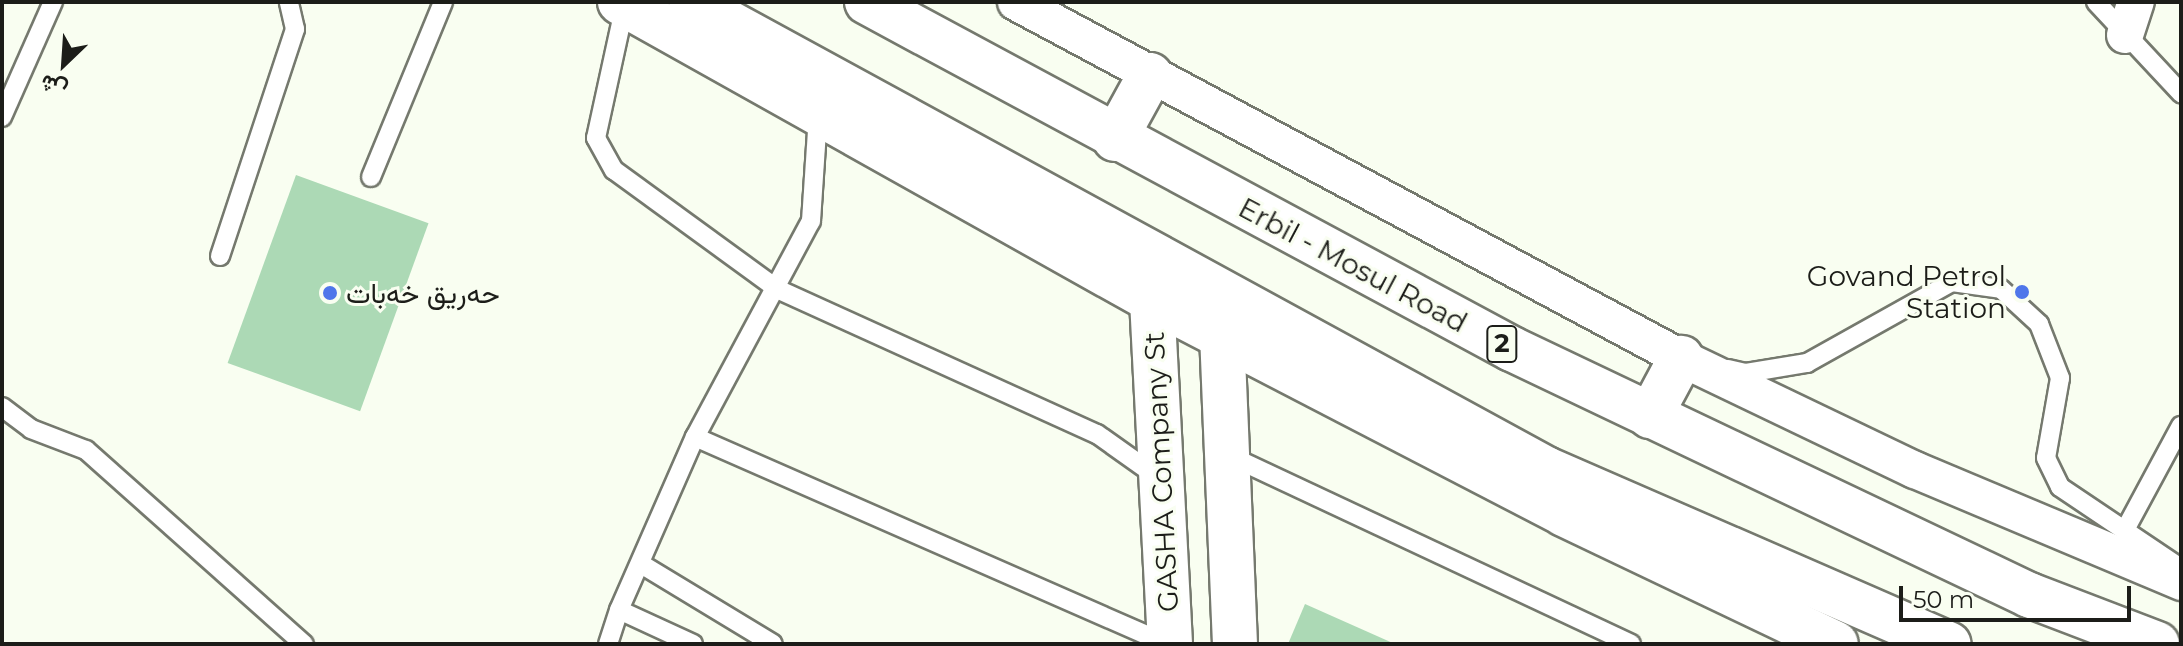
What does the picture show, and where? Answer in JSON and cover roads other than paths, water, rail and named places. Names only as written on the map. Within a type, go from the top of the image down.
[{"type":"main road","points":[[691,2],[1546,469],[1949,644]]},
{"type":"main road","name":"Erbil - Mosul Road","points":[[867,2],[1115,139],[1650,416],[2029,595],[2157,644]]},
{"type":"main road","points":[[624,3],[1152,300],[1564,514],[1836,644]]},
{"type":"main road","points":[[1115,139],[1150,75]]},
{"type":"main road","name":"GASHA Company St","points":[[1152,300],[1168,644]]},
{"type":"main road","points":[[1222,334],[1235,644]]},
{"type":"main road","points":[[1650,416],[1681,358]]},
{"type":"street","points":[[1016,2],[1681,358],[1915,470],[2181,582]]},
{"type":"lane","points":[[2,117],[53,2]]},
{"type":"lane","points":[[220,256],[295,29],[289,2]]},
{"type":"lane","points":[[371,177],[443,2]]},
{"type":"lane","points":[[2096,2],[2130,18],[2181,93]]},
{"type":"lane","points":[[624,3],[596,138],[614,170],[777,289],[1097,434],[1162,480]]},
{"type":"lane","points":[[608,644],[619,610],[695,437],[811,221],[818,113]]},
{"type":"lane","points":[[1681,358],[1746,373],[1807,363],[1952,282],[2001,289],[2039,324],[2060,378],[2046,458],[2060,487],[2126,528],[2181,569]]},
{"type":"lane","points":[[2,407],[31,429],[86,450],[304,644]]},
{"type":"lane","points":[[2126,528],[2181,426]]},
{"type":"lane","points":[[695,437],[1168,644]]},
{"type":"lane","points":[[1227,454],[1631,644]]},
{"type":"lane","points":[[641,564],[773,644]]},
{"type":"lane","points":[[619,610],[693,644]]},
{"type":"place","name":"Govand Petrol Station","points":[[2022,292]]},
{"type":"place","name":"حەریق خەبات","points":[[330,293]]}]
